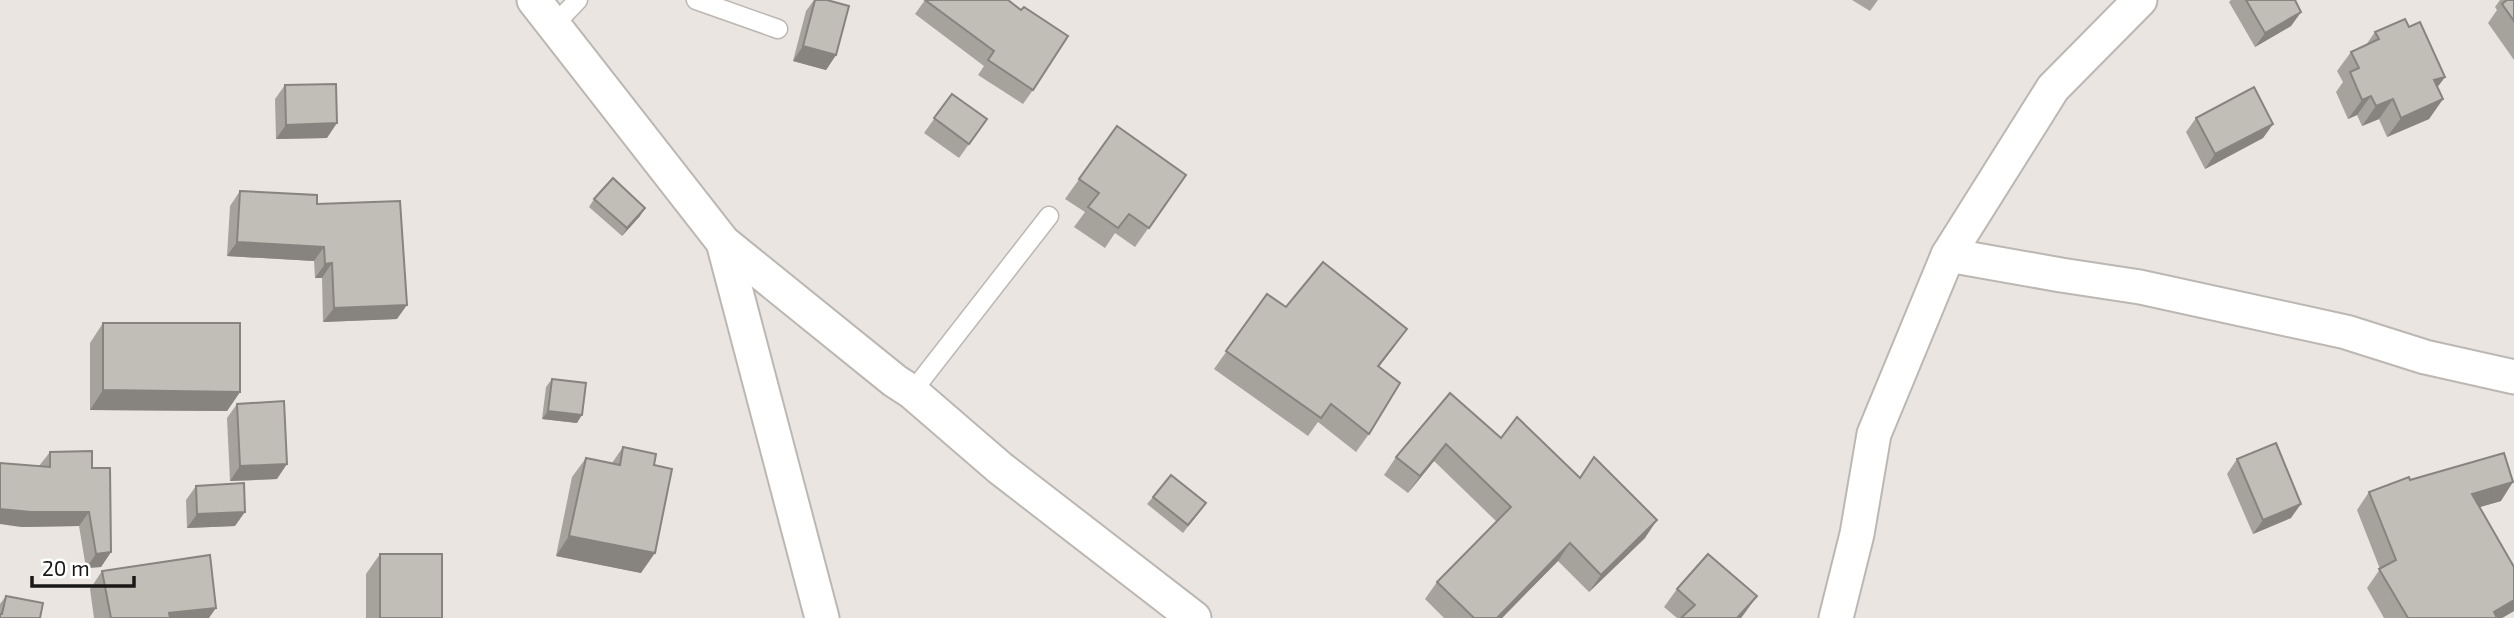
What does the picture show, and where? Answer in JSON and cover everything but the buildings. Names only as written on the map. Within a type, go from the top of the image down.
[{"type":"street","points":[[1836,618],[1857,534],[1874,434],[1948,254],[2053,88],[2140,0]]},
{"type":"street","points":[[544,12],[723,242],[912,391],[1000,468],[1194,618]]},
{"type":"street","points":[[723,242],[822,618]]},
{"type":"street","points":[[1948,254],[2061,275],[2140,286],[2347,332],[2425,357],[2514,377]]},
{"type":"lane","points":[[544,12],[578,0]]},
{"type":"lane","points":[[696,0],[778,29]]},
{"type":"lane","points":[[912,391],[1049,216]]}]
